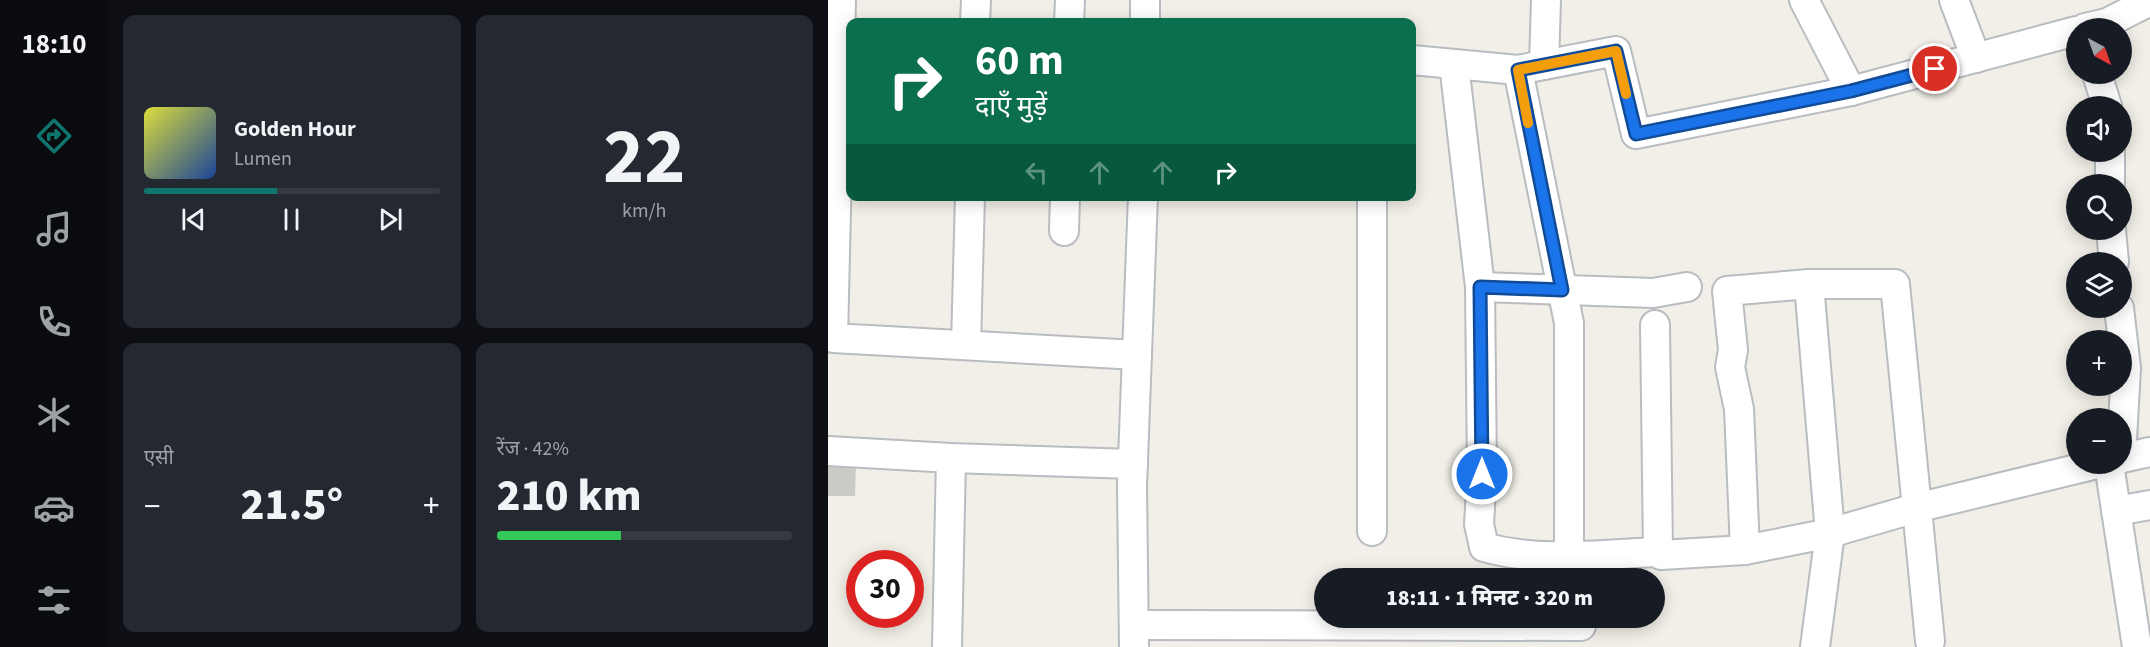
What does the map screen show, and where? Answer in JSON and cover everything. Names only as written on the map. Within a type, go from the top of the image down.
[{"type":"street","points":[[841,0],[830,338],[1137,354]]},
{"type":"street","points":[[975,18],[976,0]]},
{"type":"street","points":[[1069,18],[1070,0]]},
{"type":"street","points":[[1145,0],[1145,18]]},
{"type":"street","points":[[1546,0],[1531,68],[1562,290],[1569,323],[1569,568]]},
{"type":"street","points":[[1804,0],[1851,91]]},
{"type":"street","points":[[1954,0],[1976,58]]},
{"type":"street","points":[[2117,18],[2150,1]]},
{"type":"street","points":[[1416,60],[1531,68],[1616,51],[1636,134],[1851,91],[2066,34]]},
{"type":"street","points":[[1454,64],[1480,287],[1482,474],[1479,524],[1484,547],[1569,568],[1658,552],[1662,555],[1745,550],[1830,533],[1916,508],[2066,472]]},
{"type":"street","points":[[966,345],[970,201]]},
{"type":"street","points":[[1064,231],[1065,201]]},
{"type":"street","points":[[1143,201],[1133,464],[1134,636],[1572,629]]},
{"type":"street","points":[[1372,201],[1372,531]]},
{"type":"street","points":[[1809,284],[1830,533],[1815,647]]},
{"type":"street","points":[[1745,550],[1739,409],[1731,367],[1733,350],[1727,291],[1809,284],[1895,284],[1930,641]]},
{"type":"street","points":[[1480,287],[1653,293],[1687,287]]},
{"type":"street","points":[[2120,318],[2126,368],[2124,408]]},
{"type":"street","points":[[1655,325],[1658,552]]},
{"type":"street","points":[[828,450],[951,458],[1133,464]]},
{"type":"street","points":[[2132,456],[2150,452]]},
{"type":"street","points":[[947,647],[951,458]]},
{"type":"street","points":[[2110,474],[2137,647]]},
{"type":"street","points":[[2116,511],[2150,505]]},
{"type":"building","points":[[828,463],[856,463],[855,496],[828,496]]},
{"type":"slow traffic","points":[[1528,123],[1518,70],[1616,51],[1626,94]]},
{"type":"route","points":[[1482,474],[1480,287],[1562,290],[1518,70],[1616,51],[1636,134],[1851,91],[1935,69]]}]
